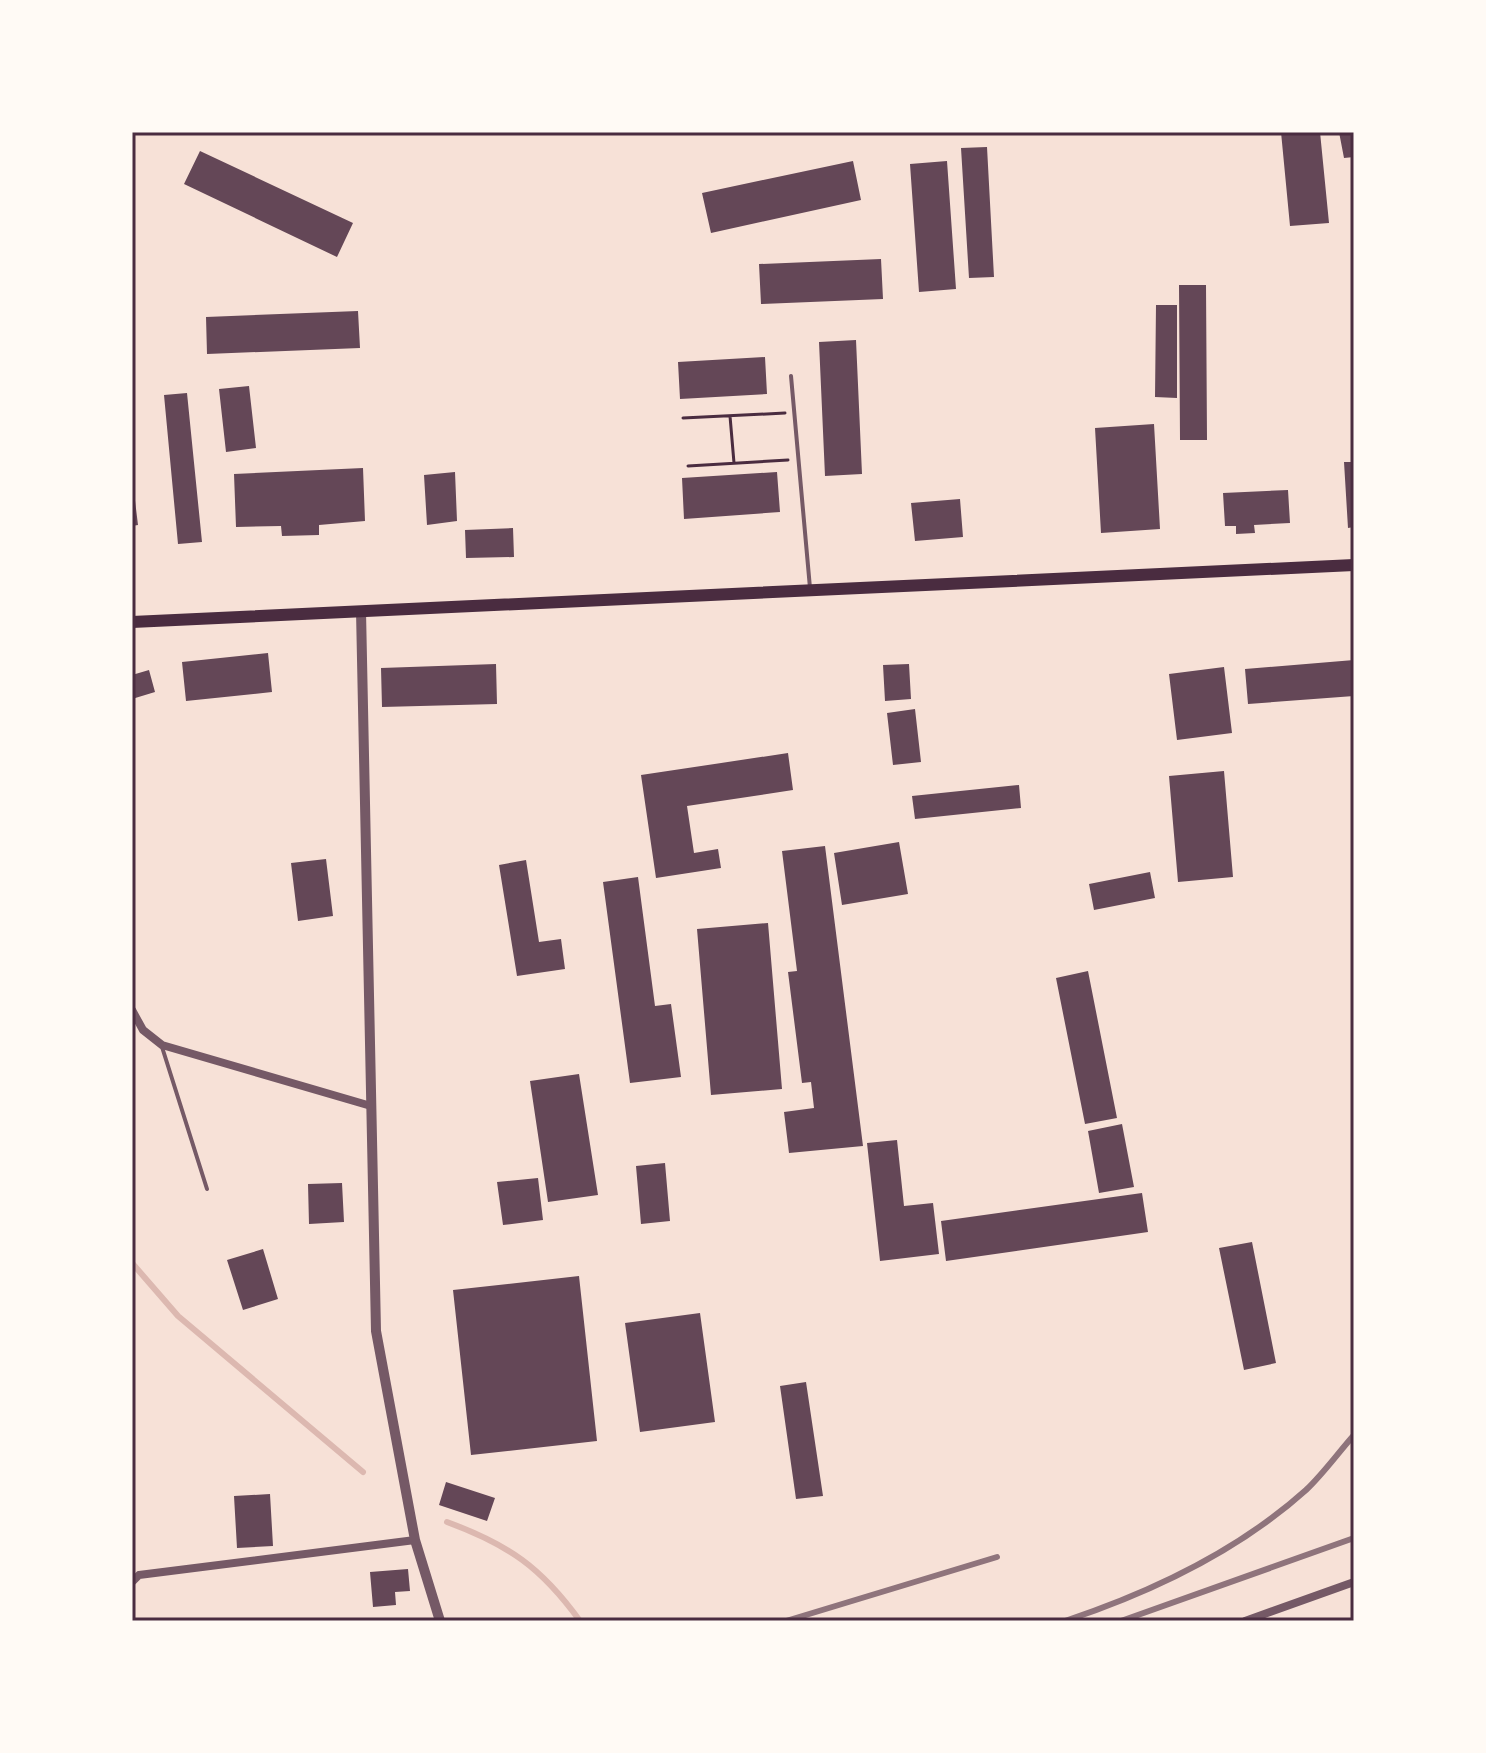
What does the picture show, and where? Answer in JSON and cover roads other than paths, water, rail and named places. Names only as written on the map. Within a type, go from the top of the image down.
[{"type":"main road","points":[[132,622],[1354,565]]},
{"type":"street","points":[[361,611],[376,1331],[415,1540],[440,1621]]},
{"type":"street","points":[[132,1010],[143,1030],[162,1045],[371,1106]]},
{"type":"street","points":[[134,1578],[415,1540]]},
{"type":"street","points":[[1245,1621],[1354,1582]]},
{"type":"lane","points":[[791,376],[810,591]]},
{"type":"lane","points":[[162,1045],[207,1189]]},
{"type":"waterway","points":[[132,1263],[178,1316],[363,1472]]},
{"type":"waterway","points":[[447,1522],[506,1549],[522,1560],[551,1586],[580,1621]]},
{"type":"railway","points":[[1065,1621],[1161,1583],[1251,1533],[1306,1490],[1354,1435]]},
{"type":"railway","points":[[1121,1621],[1354,1538]]},
{"type":"railway","points":[[786,1621],[997,1557]]}]
